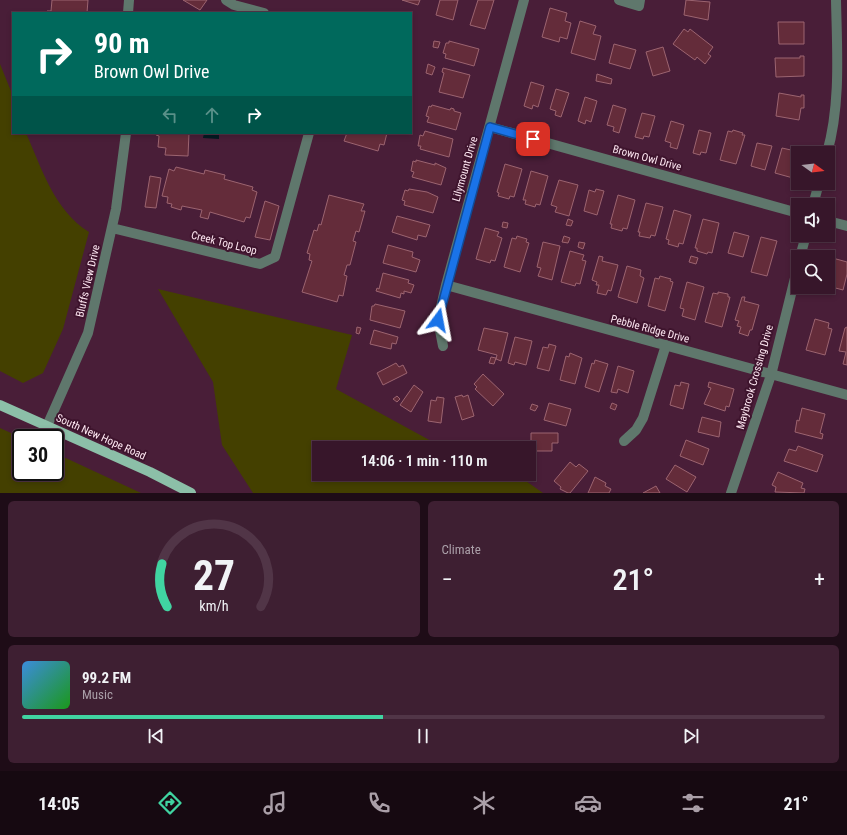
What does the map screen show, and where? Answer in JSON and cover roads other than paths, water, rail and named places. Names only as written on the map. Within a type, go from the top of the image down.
[{"type":"main road","name":"South New Hope Road","points":[[0,405],[150,472],[191,493]]},
{"type":"street","points":[[128,12],[129,0]]},
{"type":"street","points":[[226,0],[234,5],[260,12]]},
{"type":"street","name":"Lilymount Drive","points":[[444,346],[438,320],[446,285],[524,0]]},
{"type":"street","points":[[619,0],[639,3]]},
{"type":"street","points":[[829,146],[834,121],[842,64],[836,0]]},
{"type":"street","name":"Brown Owl Drive","points":[[490,127],[791,210]]},
{"type":"street","name":"Bluffs View Drive","points":[[47,426],[88,333],[116,209],[126,134]]},
{"type":"street","name":"Creek Top Loop","points":[[112,228],[260,264],[276,257],[309,134]]},
{"type":"street","points":[[835,223],[847,226]]},
{"type":"street","name":"Pebble Ridge Drive","points":[[446,285],[847,395]]},
{"type":"street","name":"Maybrook Crossing Drive","points":[[731,493],[770,375],[791,293]]},
{"type":"street","points":[[624,440],[636,430],[643,418],[666,345]]},
{"type":"water","points":[[204,134],[219,134],[219,139],[203,138]]}]
